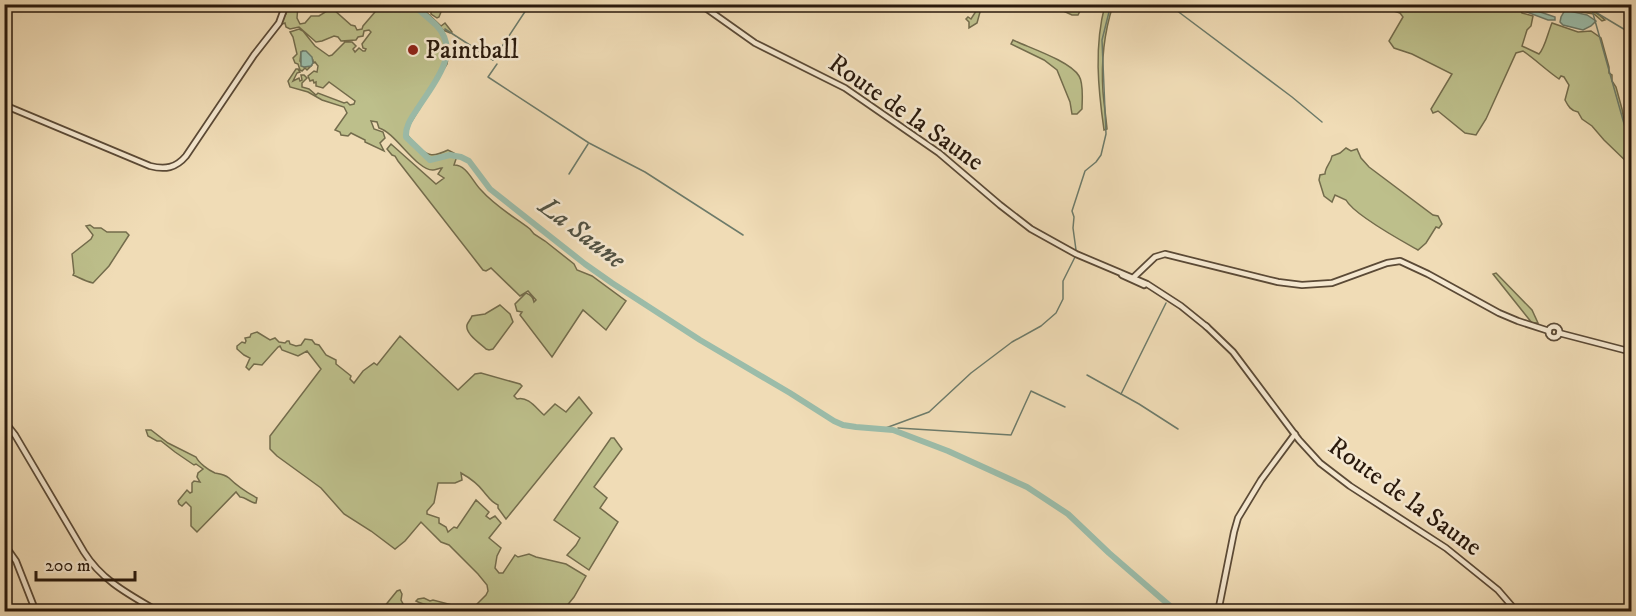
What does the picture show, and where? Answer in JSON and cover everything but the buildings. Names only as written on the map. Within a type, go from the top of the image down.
[{"type":"street","points":[[4,105],[150,166],[170,168],[186,156],[254,55],[279,23],[286,4]]},
{"type":"street","name":"Route de la Saune","points":[[700,4],[754,43],[839,85],[939,153],[1017,220],[1051,241],[1136,279],[1175,301],[1233,352],[1299,440],[1320,463],[1343,481],[1453,553],[1498,590],[1517,612]]},
{"type":"street","points":[[1136,279],[1155,257],[1162,255],[1278,282],[1311,285],[1338,281],[1380,265],[1400,261],[1425,272],[1499,314],[1549,331],[1553,337],[1559,333],[1632,352]]},
{"type":"street","points":[[4,421],[15,435],[94,567],[121,590],[159,612]]},
{"type":"street","points":[[1218,612],[1234,532],[1240,515],[1295,434]]},
{"type":"street","points":[[1285,449],[1299,440]]},
{"type":"street","points":[[4,544],[16,561],[36,612]]},
{"type":"green space","points":[[428,4],[441,12],[439,17],[431,14],[431,11],[425,11],[441,26],[445,23],[452,32],[443,30],[448,47],[448,59],[410,124],[408,136],[428,154],[435,155],[448,150],[454,153],[456,159],[454,165],[466,171],[492,201],[574,264],[577,270],[592,276],[626,301],[606,330],[583,310],[552,357],[520,315],[522,312],[517,311],[515,304],[526,293],[532,296],[534,302],[536,300],[528,291],[520,296],[491,268],[483,270],[395,156],[387,149],[391,144],[436,184],[444,178],[438,174],[442,168],[427,169],[392,136],[379,128],[377,122],[371,121],[374,129],[383,132],[385,138],[380,143],[384,151],[351,133],[348,136],[341,135],[335,130],[347,113],[344,107],[290,87],[288,81],[298,69],[300,72],[293,81],[299,78],[300,81],[302,80],[301,75],[304,75],[307,78],[302,83],[302,87],[316,95],[318,93],[350,105],[354,104],[355,101],[329,82],[323,88],[316,86],[313,80],[310,81],[308,76],[314,71],[317,72],[318,66],[303,51],[300,61],[304,67],[311,66],[307,70],[305,68],[300,70],[293,58],[297,54],[290,32],[299,29],[303,31],[315,46],[329,56],[345,42],[352,42],[356,46],[353,49],[355,52],[359,48],[365,51],[362,44],[371,32],[364,31],[363,36],[356,40],[341,41],[334,36],[316,42],[299,27],[290,29],[285,23],[282,24],[287,5],[298,5],[297,18],[300,24],[305,23],[311,16],[319,16],[330,9],[355,26],[357,30],[362,29],[381,5]]},
{"type":"green space","points":[[1060,4],[1083,5],[1078,15],[1072,15],[1061,10]]},
{"type":"green space","points":[[980,5],[985,5],[977,23],[969,28],[969,22],[966,19],[968,17],[971,19]]},
{"type":"green space","points":[[1105,5],[1113,5],[1105,37],[1102,70],[1107,129],[1104,130],[1098,51]]},
{"type":"green space","points":[[1375,5],[1521,5],[1519,8],[1522,13],[1533,16],[1522,46],[1539,54],[1552,23],[1578,32],[1591,31],[1601,38],[1609,73],[1616,87],[1624,121],[1628,125],[1631,166],[1592,126],[1582,119],[1578,112],[1573,111],[1569,106],[1565,100],[1569,85],[1564,77],[1561,76],[1559,79],[1523,51],[1516,53],[1486,119],[1476,135],[1465,133],[1438,111],[1433,113],[1431,109],[1452,74],[1412,54],[1394,48],[1389,41],[1403,17],[1400,13]]},
{"type":"green space","points":[[1553,5],[1587,8],[1605,20],[1602,21],[1594,14]]},
{"type":"green space","points":[[1013,40],[1059,60],[1074,70],[1081,79],[1082,88],[1082,109],[1077,114],[1072,114],[1070,102],[1057,70],[1044,60],[1011,44]]},
{"type":"green space","points":[[1346,148],[1351,151],[1357,149],[1369,167],[1433,215],[1438,216],[1442,224],[1439,228],[1436,227],[1426,243],[1418,250],[1368,220],[1346,200],[1335,195],[1332,202],[1324,196],[1319,180],[1320,175],[1325,174],[1332,156]]},
{"type":"green space","points":[[90,225],[107,232],[126,232],[129,235],[109,266],[93,283],[73,275],[72,254],[91,239],[93,235],[86,226]]},
{"type":"green space","points":[[1496,273],[1532,310],[1538,323],[1532,323],[1493,274]]},
{"type":"green space","points":[[500,305],[510,314],[513,322],[493,349],[489,350],[468,332],[467,325],[472,316],[485,314]]},
{"type":"green space","points":[[257,332],[270,340],[275,338],[279,342],[289,341],[290,344],[296,346],[301,345],[305,339],[312,340],[326,355],[336,360],[336,364],[351,376],[350,379],[354,383],[363,371],[374,363],[377,365],[400,336],[458,390],[475,374],[481,373],[520,384],[522,386],[514,396],[517,399],[525,399],[544,415],[555,404],[566,412],[579,397],[592,413],[506,519],[498,505],[490,500],[471,479],[461,473],[462,480],[455,483],[438,483],[434,503],[427,511],[427,514],[439,518],[439,523],[446,527],[448,532],[454,527],[457,528],[476,500],[489,512],[486,516],[490,519],[495,516],[501,523],[489,538],[501,548],[495,568],[499,573],[503,573],[515,555],[518,557],[529,554],[566,564],[586,576],[565,608],[567,611],[455,612],[416,601],[424,598],[471,610],[486,595],[487,585],[449,545],[441,542],[421,522],[395,549],[344,514],[321,488],[270,449],[270,436],[321,369],[307,351],[298,356],[282,350],[280,346],[262,365],[254,364],[249,370],[246,367],[250,358],[237,349],[237,346],[242,342],[245,343],[245,338]]},
{"type":"green space","points":[[146,430],[151,430],[168,443],[196,457],[212,472],[224,475],[257,498],[256,503],[240,497],[236,492],[197,532],[191,526],[191,507],[186,502],[182,506],[178,501],[187,490],[192,492],[194,481],[200,482],[197,477],[203,469],[161,441],[148,436]]},
{"type":"green space","points":[[611,438],[614,438],[622,449],[594,487],[607,498],[600,508],[618,522],[589,570],[567,555],[580,538],[554,520]]},
{"type":"green space","points":[[400,590],[401,600],[407,611],[385,611],[384,607]]},
{"type":"shaded area","points":[[1523,6],[1555,17],[1555,20],[1548,20],[1524,11]]},
{"type":"shaded area","points":[[1565,10],[1587,15],[1596,21],[1583,30],[1563,25],[1560,22]]},
{"type":"shaded area","points":[[301,52],[312,57],[311,66],[301,66]]},
{"type":"waterway","name":"La Saune","points":[[412,4],[437,26],[444,36],[447,47],[446,57],[437,79],[411,118],[406,133],[406,137],[430,160],[450,155],[469,161],[490,189],[585,264],[700,340],[834,421],[856,427],[893,430],[948,451],[1027,487],[1068,514],[1177,612]]},
{"type":"waterway","points":[[493,60],[530,4]]},
{"type":"waterway","points":[[1076,250],[1072,211],[1085,171],[1101,155],[1106,134],[1102,40],[1111,4]]},
{"type":"waterway","points":[[1168,4],[1322,122]]},
{"type":"waterway","points":[[1564,4],[1592,10],[1632,34]]},
{"type":"waterway","points":[[1592,10],[1632,152]]},
{"type":"waterway","points":[[445,29],[493,60]]},
{"type":"waterway","points":[[497,64],[488,77],[589,143],[645,172],[743,235]]},
{"type":"waterway","points":[[569,174],[588,144]]},
{"type":"waterway","points":[[883,429],[929,412],[971,373],[1012,342],[1041,326],[1056,313],[1063,299],[1063,281],[1075,257]]},
{"type":"waterway","points":[[1121,394],[1166,303]]},
{"type":"waterway","points":[[1087,375],[1178,429]]},
{"type":"waterway","points":[[898,428],[1011,435],[1031,391],[1065,407]]},
{"type":"place","name":"Paintball","points":[[413,50]]}]
